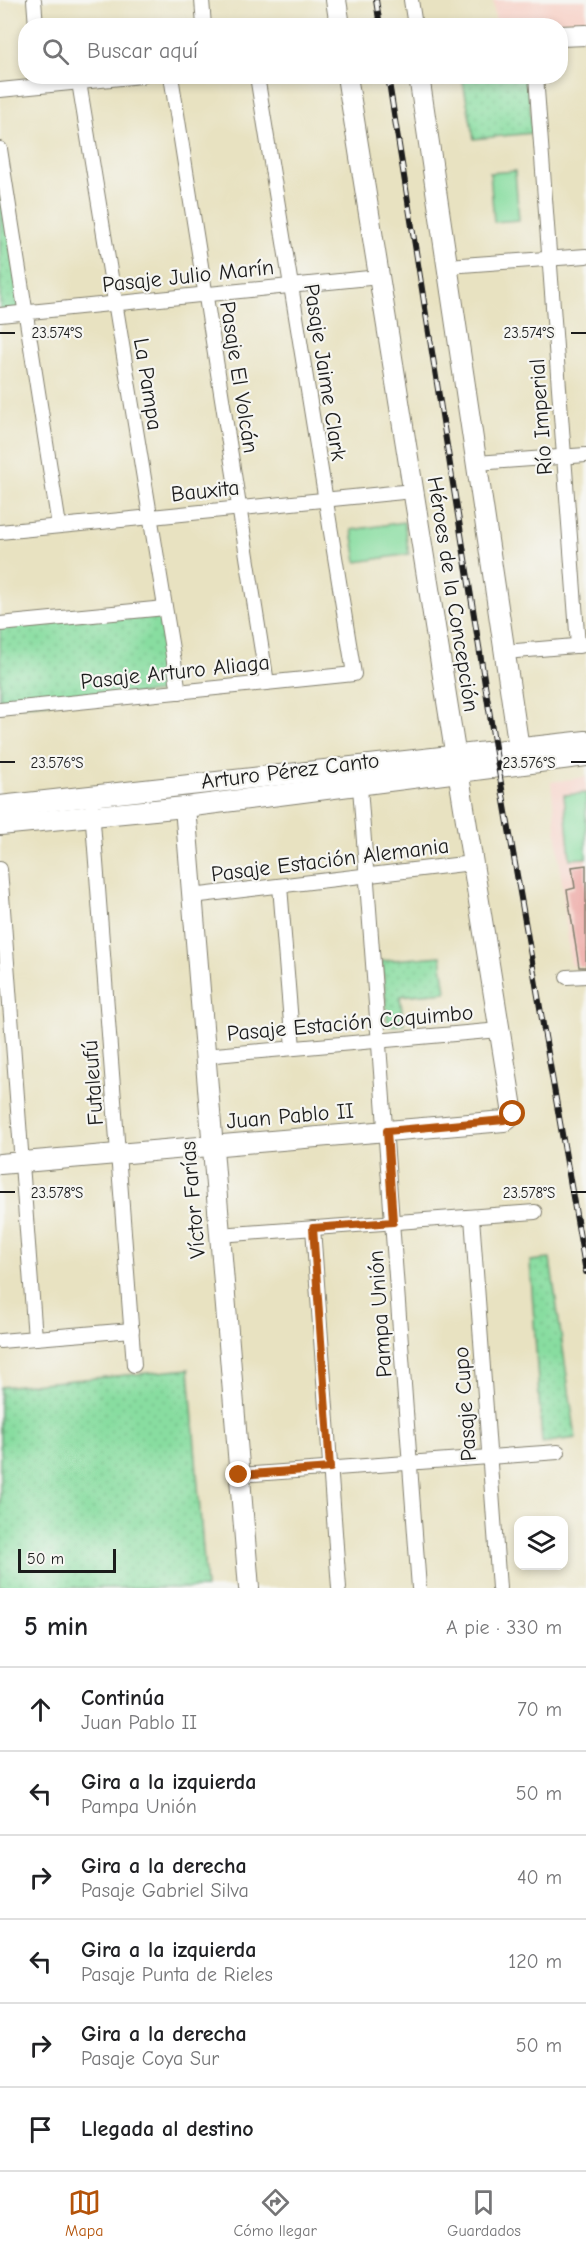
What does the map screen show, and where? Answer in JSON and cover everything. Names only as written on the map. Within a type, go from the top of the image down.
[{"type":"street","points":[[34,0],[35,18]]},
{"type":"street","points":[[202,0],[203,18]]},
{"type":"street","points":[[336,0],[339,18]]},
{"type":"street","points":[[411,0],[414,18]]},
{"type":"street","points":[[568,36],[586,35]]},
{"type":"street","points":[[0,90],[27,84]]},
{"type":"street","name":"La Pampa","points":[[79,84],[179,692]]},
{"type":"street","name":"Pasaje El Volcán","points":[[172,84],[267,683]]},
{"type":"street","name":"Pasaje Jaime Clark","points":[[258,84],[354,674]]},
{"type":"street","name":"Héroes de la Concepción","points":[[348,84],[513,1110],[511,1118]]},
{"type":"street","name":"Héroes de la Concepción","points":[[420,84],[520,755]]},
{"type":"street","name":"Río Imperial","points":[[537,84],[564,456],[582,646]]},
{"type":"street","points":[[0,149],[58,526]]},
{"type":"street","points":[[448,266],[586,256]]},
{"type":"street","name":"Pasaje Julio Marín","points":[[0,315],[380,277]]},
{"type":"street","points":[[477,463],[586,455]]},
{"type":"street","name":"Bauxita","points":[[0,532],[413,491]]},
{"type":"street","points":[[0,624],[165,608]]},
{"type":"street","points":[[506,652],[582,646]]},
{"type":"street","name":"Pasaje Arturo Aliaga","points":[[0,710],[354,674]]},
{"type":"street","name":"Arturo Pérez Canto","points":[[0,825],[92,808],[520,755],[586,741]]},
{"type":"street","name":"Arturo Pérez Canto","points":[[520,755],[586,756]]},
{"type":"street","name":"Arturo Pérez Canto","points":[[0,806],[185,807],[360,787],[457,764]]},
{"type":"street","name":"Pampa Unión","points":[[360,787],[419,1588]]},
{"type":"street","name":"Víctor Farías","points":[[185,807],[249,1588]]},
{"type":"street","name":"Futaleufú","points":[[92,808],[134,1365]]},
{"type":"street","name":"Pasaje Estación Alemania","points":[[192,896],[472,863]]},
{"type":"street","points":[[0,869],[35,1338]]},
{"type":"street","points":[[280,886],[293,1048]]},
{"type":"street","points":[[567,977],[586,976]]},
{"type":"street","name":"Pasaje Estación Coquimbo","points":[[204,1056],[500,1030]]},
{"type":"street","name":"Juan Pablo II","points":[[0,1164],[387,1131],[511,1118]]},
{"type":"street","points":[[219,1235],[535,1212]]},
{"type":"street","name":"Pasaje Cupo","points":[[472,1217],[499,1588]]},
{"type":"street","points":[[313,1228],[339,1588]]},
{"type":"street","points":[[0,1341],[132,1330]]},
{"type":"street","points":[[239,1475],[558,1452]]},
{"type":"shaded area","points":[[493,0],[586,0],[586,20],[495,18]]},
{"type":"shaded area","points":[[586,777],[586,965],[571,966],[551,782]]},
{"type":"green space","points":[[463,84],[528,84],[532,133],[474,139]]},
{"type":"green space","points":[[515,171],[519,220],[494,222],[490,173]]},
{"type":"green space","points":[[0,174],[21,309],[0,311]]},
{"type":"green space","points":[[404,522],[409,554],[357,562],[352,530]]},
{"type":"green space","points":[[159,610],[171,691],[0,707],[0,626]]},
{"type":"green space","points":[[586,793],[586,858],[570,859],[564,795]]},
{"type":"green space","points":[[441,956],[446,992],[400,996],[404,1025],[388,1026],[382,961]]},
{"type":"green space","points":[[550,1259],[576,1438],[542,1443],[530,1261]]},
{"type":"green space","points":[[189,1369],[206,1588],[0,1588],[0,1387]]},
{"type":"building","points":[[586,865],[586,967],[579,967],[567,890],[575,888],[572,867]]},
{"type":"railway","points":[[376,0],[379,18]]},
{"type":"railway","points":[[389,84],[498,766],[586,1272]]},
{"type":"route","points":[[239,1475],[330,1468],[313,1228],[393,1222],[387,1131],[508,1120],[513,1114]]}]
